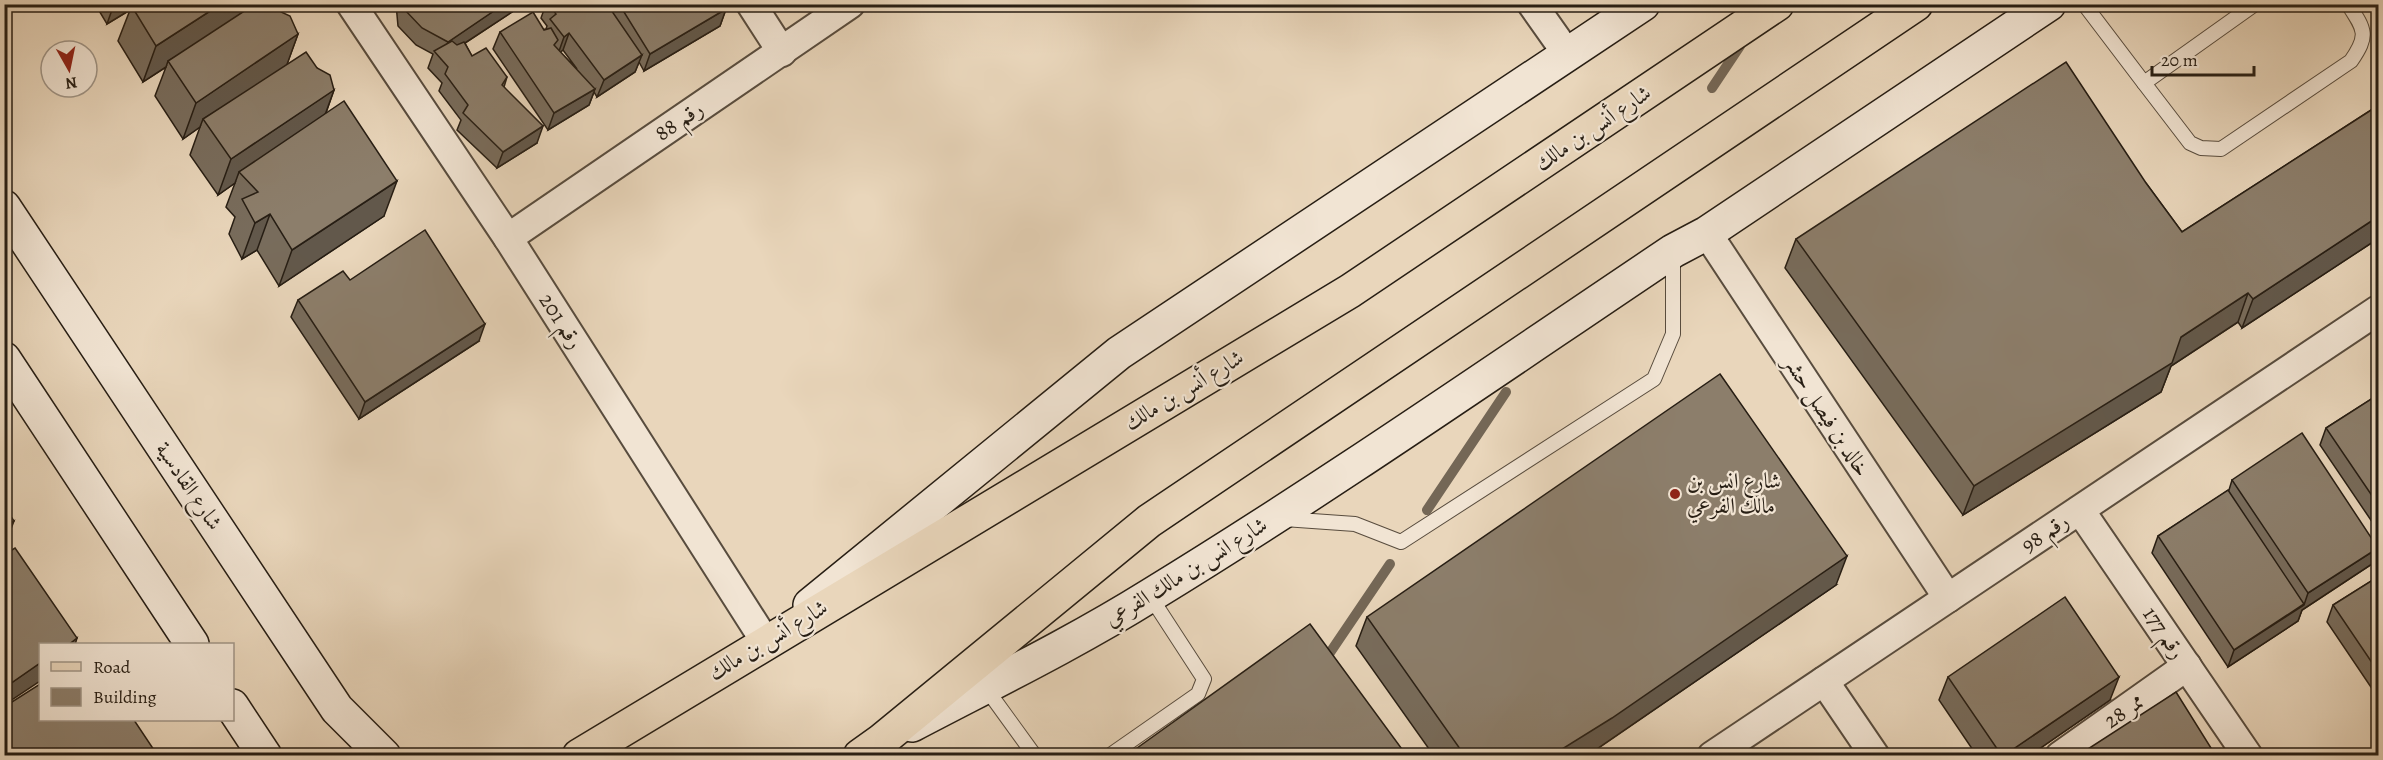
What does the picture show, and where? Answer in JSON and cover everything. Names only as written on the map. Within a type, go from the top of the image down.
[{"type":"main road","name":"شارع أنس بن مالك","points":[[579,756],[1350,291],[1777,4]]},
{"type":"main road","points":[[877,751],[1149,521],[1916,4]]},
{"type":"street","name":"رقم 201","points":[[351,4],[508,237],[765,642]]},
{"type":"street","points":[[751,4],[782,52]]},
{"type":"street","name":"رقم 88","points":[[508,237],[850,4]]},
{"type":"street","points":[[1532,4],[1568,55]]},
{"type":"street","points":[[765,642],[1119,353],[1643,4]]},
{"type":"street","name":"شارع انس بن مالك الفرعي","points":[[877,751],[985,687],[1074,640],[1150,596],[1273,518],[1673,251],[1707,233],[2049,4]]},
{"type":"street","name":"شارع القادسية","points":[[4,207],[337,709],[384,756]]},
{"type":"street","name":"خالد بن فيصل حشر","points":[[1707,233],[1948,598]]},
{"type":"street","name":"رقم 98","points":[[1712,756],[2379,310]]},
{"type":"street","points":[[4,359],[191,643]]},
{"type":"street","name":"رقم 177","points":[[2080,510],[2248,756]]},
{"type":"street","name":"ممر 28","points":[[2060,756],[2187,666]]},
{"type":"street","points":[[1824,681],[1875,756]]},
{"type":"street","points":[[234,709],[265,756]]},
{"type":"street","points":[[337,709],[350,749],[348,756]]},
{"type":"lane","points":[[2084,4],[2190,143],[2201,148],[2221,149],[2351,61],[2363,43],[2362,26],[2348,4]]},
{"type":"lane","points":[[2144,83],[2255,4]]},
{"type":"lane","points":[[1273,518],[1355,524],[1401,542],[1654,379],[1673,334],[1673,251]]},
{"type":"lane","points":[[1109,756],[1198,694],[1202,687],[1204,679],[1150,596]]},
{"type":"lane","points":[[985,687],[1035,756]]},
{"type":"building","points":[[221,4],[156,46],[131,5]]},
{"type":"building","points":[[255,4],[276,4],[281,12],[290,16],[298,34],[196,103],[168,61]]},
{"type":"building","points":[[404,4],[504,4],[448,42],[422,28],[404,9]]},
{"type":"building","points":[[549,4],[607,4],[642,55],[604,80],[569,33],[564,37],[550,19],[556,14]]},
{"type":"building","points":[[619,4],[723,4],[726,9],[650,54]]},
{"type":"building","points":[[533,12],[544,30],[551,28],[558,40],[554,45],[595,89],[554,113],[500,32]]},
{"type":"building","points":[[452,41],[457,45],[464,42],[472,56],[486,48],[507,77],[502,85],[543,126],[503,152],[463,113],[468,105],[445,74],[448,67],[434,51]]},
{"type":"building","points":[[306,52],[317,68],[330,75],[334,90],[231,159],[203,119]]},
{"type":"building","points":[[2066,62],[2146,183],[2182,232],[2379,105],[2379,216],[2253,299],[2248,293],[2181,337],[2172,363],[1974,486],[1796,239]]},
{"type":"building","points":[[344,101],[397,181],[292,250],[270,214],[255,223],[242,199],[258,192],[239,172]]},
{"type":"building","points":[[425,230],[485,324],[365,402],[298,300],[343,271],[350,280]]},
{"type":"building","name":"شارع انس بن مالك الفرعي","points":[[1720,374],[1847,556],[1612,718],[1551,756],[1465,756],[1367,617]]},
{"type":"building","points":[[2379,394],[2379,506],[2326,428]]},
{"type":"building","points":[[2302,433],[2378,548],[2308,593],[2232,480]]},
{"type":"building","points":[[2228,490],[2304,604],[2234,650],[2158,536]]},
{"type":"building","points":[[4,506],[14,521],[4,527]]},
{"type":"building","points":[[15,548],[77,638],[71,643],[39,643],[39,664],[4,688],[4,555]]},
{"type":"building","points":[[2379,576],[2379,673],[2333,605]]},
{"type":"building","points":[[2065,597],[2119,677],[2002,756],[1948,677]]},
{"type":"building","points":[[1310,624],[1407,756],[1126,756]]},
{"type":"building","points":[[39,685],[39,721],[135,721],[158,756],[4,756],[4,707]]},
{"type":"building","points":[[2176,692],[2216,756],[2077,756]]},
{"type":"waterway","points":[[1712,88],[1740,46]]},
{"type":"waterway","points":[[1427,510],[1506,392]]},
{"type":"waterway","points":[[1323,663],[1390,564]]},
{"type":"place","name":"شارع انس بن مالك الفرعي","points":[[1675,494]]}]
